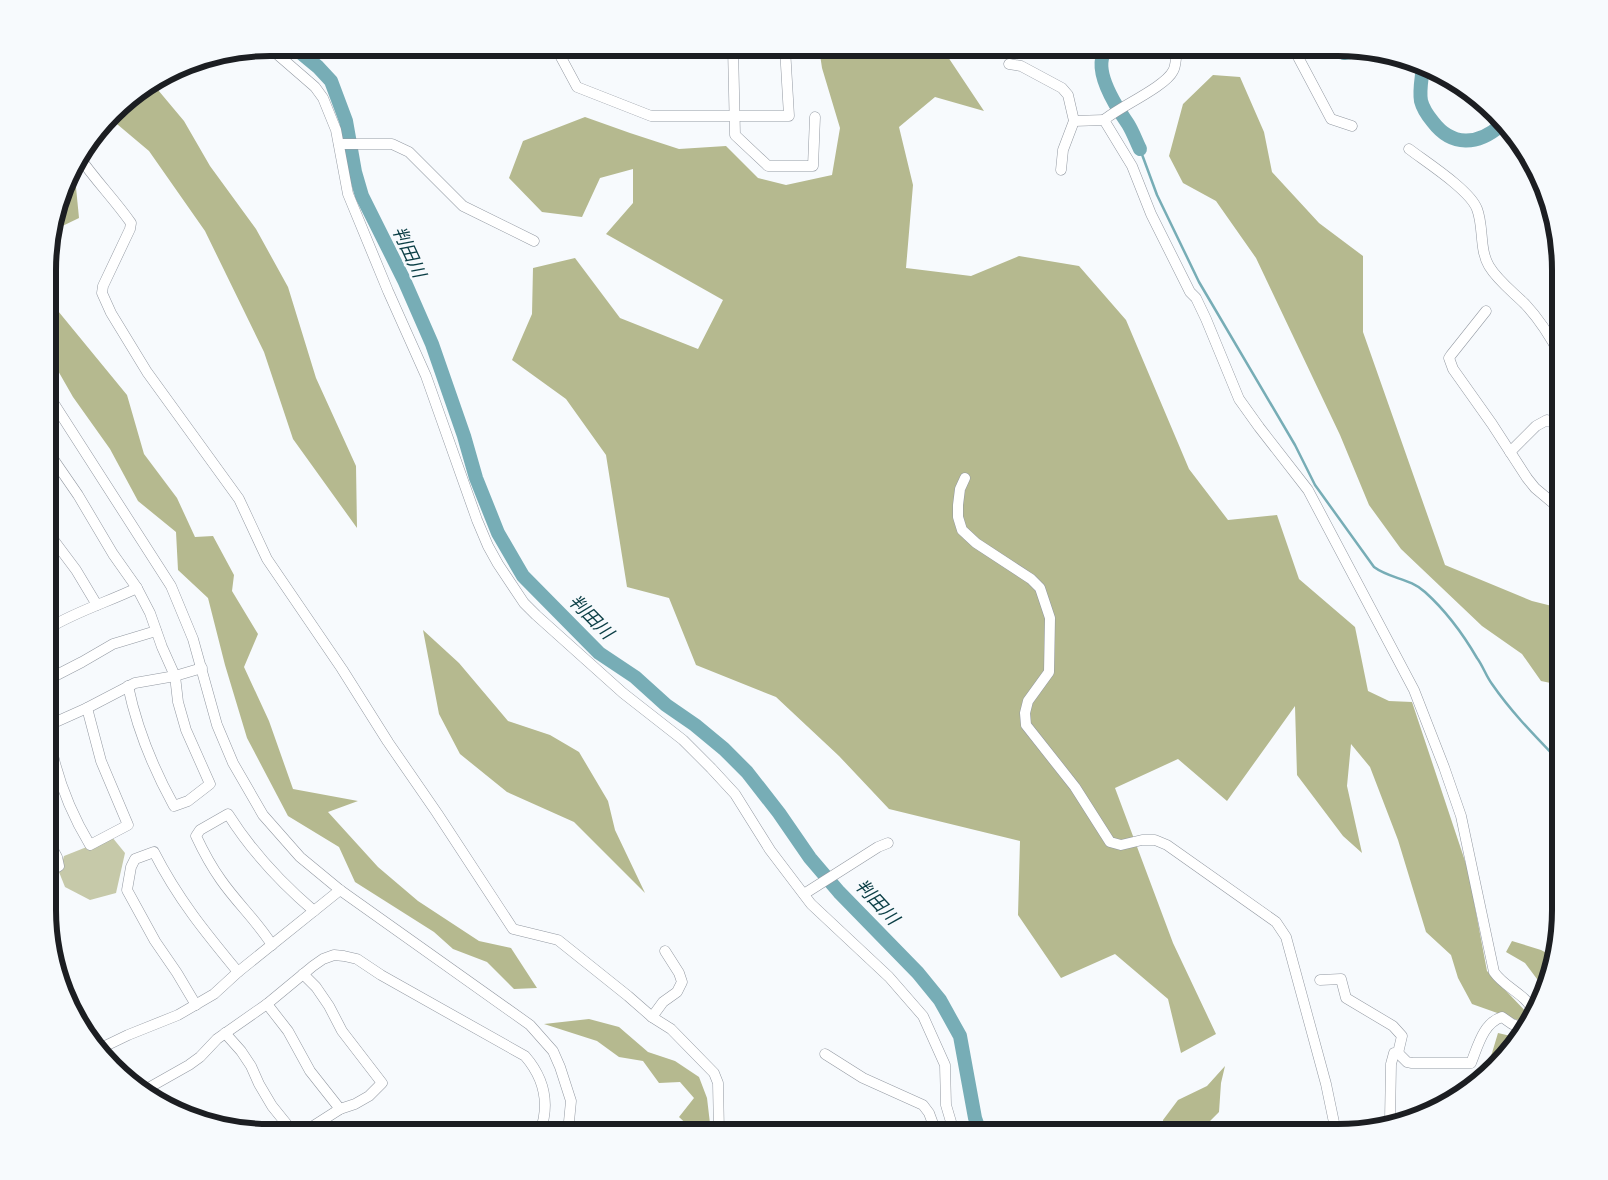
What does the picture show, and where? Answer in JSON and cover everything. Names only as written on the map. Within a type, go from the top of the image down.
[{"type":"street","points":[[279,56],[315,87],[323,98],[341,144],[348,194],[426,376],[477,520],[498,564],[524,603],[536,615],[603,676],[683,740],[735,794],[770,850],[804,894],[818,910],[888,977],[922,1016],[945,1065],[944,1091],[952,1124]]},
{"type":"street","points":[[560,56],[576,87],[651,116],[789,116],[785,56]]},
{"type":"street","points":[[733,56],[735,136],[768,166],[813,166],[814,117]]},
{"type":"street","points":[[1074,120],[1104,120],[1167,78],[1174,71],[1177,56]]},
{"type":"street","points":[[1298,56],[1331,119],[1352,126]]},
{"type":"street","points":[[1009,64],[1021,66],[1062,88],[1068,95],[1074,120],[1064,150],[1061,170]]},
{"type":"street","points":[[1104,120],[1132,166],[1151,214],[1190,292],[1196,298],[1239,399],[1308,490],[1414,690],[1461,816],[1494,972],[1507,987],[1524,998],[1529,1006]]},
{"type":"street","points":[[341,144],[392,144],[409,152],[463,206],[534,241]]},
{"type":"street","points":[[1409,149],[1456,185],[1474,202],[1478,210],[1484,252],[1488,264],[1496,277],[1542,323],[1552,341]]},
{"type":"street","points":[[84,164],[131,223],[130,230],[103,286],[102,293],[111,313],[147,372],[239,499],[267,559],[342,669],[388,742],[513,930],[558,940],[652,1017],[671,1030],[714,1073],[718,1083],[719,1124]]},
{"type":"street","points":[[1486,310],[1449,358],[1453,369],[1535,488],[1552,502]]},
{"type":"street","points":[[56,407],[171,586],[193,638],[217,725],[233,763],[263,815],[300,857],[340,890],[530,1025],[553,1051],[560,1067],[571,1101],[569,1124]]},
{"type":"street","points":[[1510,452],[1536,426],[1547,420],[1552,423]]},
{"type":"street","points":[[56,463],[78,495],[113,554],[137,588],[150,613],[175,676],[178,702],[186,730],[210,784],[188,801],[174,806],[143,739],[128,686]]},
{"type":"street","points":[[964,478],[960,489],[958,505],[958,517],[962,530],[976,543],[1040,588],[1050,618],[1049,672],[1028,701],[1025,713],[1026,725],[1075,787],[1110,842],[1121,845],[1142,840],[1155,840],[1167,845],[1276,922],[1283,931],[1326,1084],[1334,1124]]},
{"type":"street","points":[[56,543],[76,570],[97,605]]},
{"type":"street","points":[[56,624],[83,610],[114,599],[137,588]]},
{"type":"street","points":[[56,675],[113,644],[156,630]]},
{"type":"street","points":[[56,722],[134,683],[175,676],[202,668]]},
{"type":"street","points":[[56,762],[64,791],[79,827],[90,845],[128,825],[101,761],[87,708]]},
{"type":"street","points":[[272,945],[261,927],[221,880],[206,857],[196,836],[200,830],[228,814],[243,838],[274,874],[314,911]]},
{"type":"street","points":[[804,894],[878,847],[888,843]]},
{"type":"street","points":[[196,1005],[178,973],[155,941],[127,890],[131,867],[135,859],[154,852],[193,917],[238,972]]},
{"type":"street","points":[[56,855],[59,866],[56,868]]},
{"type":"street","points":[[105,1046],[196,1005],[214,994],[238,972],[340,890]]},
{"type":"street","points":[[652,1017],[663,1002],[677,992],[682,982],[679,973],[665,951]]},
{"type":"street","points":[[150,1087],[190,1065],[225,1033],[266,1004],[323,959],[334,955],[357,959],[381,975],[525,1056],[533,1066],[544,1091],[546,1105],[543,1124]]},
{"type":"street","points":[[303,974],[316,987],[329,1006],[342,1031],[382,1084],[369,1096],[355,1104],[340,1109],[317,1124]]},
{"type":"street","points":[[1320,980],[1341,979],[1346,998],[1393,1026],[1402,1036],[1398,1053],[1394,1054],[1391,1064],[1390,1117]]},
{"type":"street","points":[[266,1004],[288,1031],[310,1071],[340,1109]]},
{"type":"street","points":[[1398,1053],[1407,1062],[1412,1063],[1471,1063],[1488,1026],[1493,1020],[1502,1017],[1518,1026]]},
{"type":"street","points":[[225,1033],[246,1058],[272,1106],[287,1124]]},
{"type":"street","points":[[825,1054],[862,1078],[922,1105],[930,1113],[933,1124]]},
{"type":"green space","points":[[820,56],[947,56],[984,111],[935,97],[899,127],[913,185],[906,268],[971,276],[1019,256],[1079,266],[1126,320],[1189,469],[1228,520],[1277,515],[1299,579],[1355,627],[1368,691],[1389,701],[1412,702],[1468,870],[1487,971],[1526,1012],[1522,1018],[1517,1020],[1472,1004],[1458,978],[1451,955],[1426,932],[1398,840],[1370,767],[1351,744],[1347,786],[1362,853],[1343,836],[1297,775],[1295,706],[1227,801],[1178,759],[1115,788],[1173,943],[1216,1034],[1181,1053],[1168,999],[1115,954],[1061,978],[1018,915],[1020,841],[889,809],[839,756],[776,697],[696,665],[669,598],[627,587],[606,455],[566,399],[512,360],[532,314],[533,268],[575,258],[620,318],[698,349],[723,300],[606,234],[633,203],[633,169],[600,178],[582,217],[542,212],[509,178],[523,141],[585,117],[679,149],[726,146],[758,178],[786,185],[832,175],[840,128]]},
{"type":"green space","points":[[1213,75],[1240,77],[1264,132],[1272,172],[1319,223],[1363,256],[1363,332],[1445,565],[1532,601],[1552,606],[1552,683],[1541,681],[1522,654],[1482,626],[1401,549],[1369,505],[1340,435],[1256,258],[1216,201],[1183,183],[1169,156],[1183,104]]},
{"type":"green space","points":[[157,89],[184,121],[210,166],[256,229],[288,287],[316,378],[356,466],[357,528],[293,439],[264,352],[205,231],[149,151],[115,123],[129,109]]},
{"type":"green space","points":[[75,182],[79,218],[60,227]]},
{"type":"green space","points":[[56,309],[127,395],[144,454],[177,498],[195,537],[213,536],[234,575],[232,591],[258,634],[244,667],[269,721],[293,789],[358,801],[328,812],[378,867],[418,901],[479,941],[511,948],[537,988],[514,989],[487,962],[453,949],[434,932],[355,882],[339,847],[288,816],[247,738],[225,665],[208,598],[178,570],[176,532],[138,501],[110,449],[73,397],[56,367]]},
{"type":"green space","points":[[423,630],[459,663],[508,721],[550,735],[579,752],[608,801],[615,830],[645,893],[574,822],[507,792],[460,754],[439,714]]},
{"type":"green space","points":[[112,837],[125,853],[116,893],[90,900],[65,887],[59,872],[64,856]]},
{"type":"green space","points":[[1512,941],[1548,954],[1539,982],[1525,963],[1506,952]]},
{"type":"green space","points":[[589,1019],[619,1027],[648,1052],[675,1061],[699,1077],[707,1098],[710,1124],[686,1124],[679,1117],[694,1098],[680,1082],[659,1083],[643,1061],[619,1057],[597,1041],[544,1024]]},
{"type":"green space","points":[[1498,1033],[1511,1036],[1488,1062]]},
{"type":"green space","points":[[1225,1066],[1221,1083],[1219,1112],[1207,1124],[1163,1124],[1163,1120],[1178,1100],[1207,1086]]},
{"type":"waterway","name":"判田川","points":[[305,56],[331,81],[346,121],[355,172],[362,196],[404,280],[432,344],[464,436],[476,478],[498,533],[523,576],[599,653],[635,677],[666,705],[695,725],[724,749],[747,772],[779,813],[810,858],[839,892],[918,973],[940,1000],[960,1036],[977,1124]]},
{"type":"waterway","points":[[1103,56],[1103,76],[1107,87],[1130,127],[1140,149]]},
{"type":"waterway","points":[[1422,74],[1420,88],[1423,107],[1433,122],[1448,136],[1457,139],[1474,140],[1498,128]]},
{"type":"waterway","points":[[1140,149],[1157,195],[1199,282],[1295,445],[1315,485],[1374,567],[1419,587],[1440,607],[1466,640],[1500,695],[1552,754]]}]
